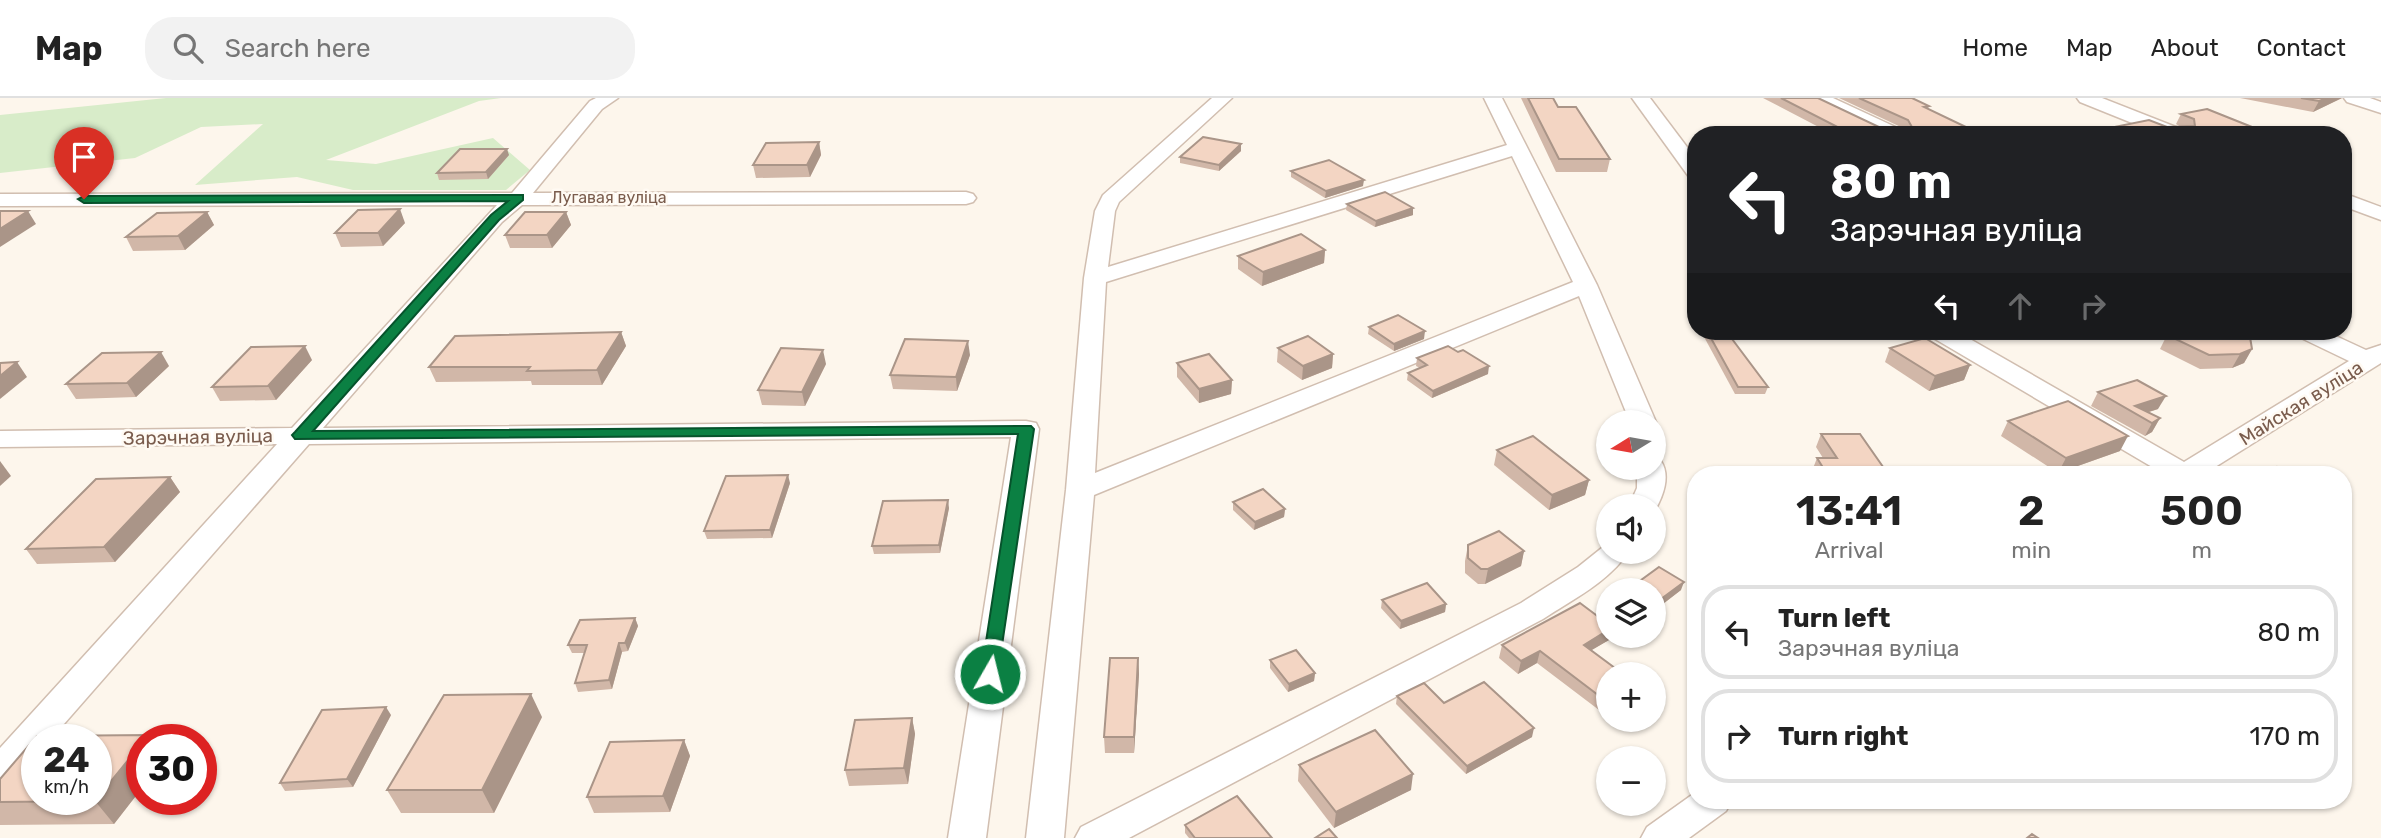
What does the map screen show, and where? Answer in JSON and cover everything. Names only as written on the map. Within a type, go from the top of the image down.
[{"type":"street","points":[[0,772],[495,218],[519,197],[596,105],[609,98]]},
{"type":"street","points":[[1045,838],[1080,490],[1095,278],[1105,211],[1110,199],[1223,98]]},
{"type":"street","points":[[1493,98],[1586,285],[1638,410]]},
{"type":"street","points":[[1641,98],[1687,161]]},
{"type":"street","points":[[1819,98],[1878,126]]},
{"type":"street","points":[[2086,98],[2156,126]]},
{"type":"street","points":[[2353,98],[2381,108]]},
{"type":"street","points":[[1095,278],[1518,148]]},
{"type":"street","name":"Лугавая вуліца","points":[[0,200],[966,198]]},
{"type":"street","points":[[2352,203],[2381,214]]},
{"type":"street","points":[[1080,490],[1586,285]]},
{"type":"street","points":[[1954,340],[2171,466]]},
{"type":"street","points":[[2330,340],[2375,357]]},
{"type":"street","name":"Майская вуліца","points":[[2198,466],[2375,357]]},
{"type":"street","name":"Зарэчная вуліца","points":[[0,439],[1026,429],[967,838]]},
{"type":"street","points":[[1094,838],[1532,611],[1600,564]]},
{"type":"street","points":[[1660,838],[1700,809]]},
{"type":"green space","points":[[166,98],[501,98],[479,101],[326,160],[376,164],[493,138],[530,170],[506,190],[353,190],[297,177],[195,185],[263,124],[201,127],[135,158],[0,173],[0,115]]},
{"type":"building","points":[[1528,98],[1553,98],[1558,107],[1576,107],[1610,159],[1559,159]]},
{"type":"building","points":[[1781,98],[1818,98],[1877,126],[1835,126]]},
{"type":"building","points":[[1859,98],[1912,98],[1929,106],[1924,107],[1964,126],[1911,126],[1908,120]]},
{"type":"building","points":[[2301,98],[2327,98],[2319,101]]},
{"type":"building","points":[[2207,109],[2250,126],[2195,126],[2194,119],[2181,114]]},
{"type":"building","points":[[2149,120],[2164,126],[2119,126]]},
{"type":"building","points":[[1203,137],[1241,144],[1219,165],[1180,157]]},
{"type":"building","points":[[819,142],[807,165],[753,165],[766,143]]},
{"type":"building","points":[[460,149],[507,149],[486,172],[437,173]]},
{"type":"building","points":[[1329,160],[1364,180],[1326,191],[1291,171]]},
{"type":"building","points":[[1385,192],[1413,208],[1376,221],[1347,204]]},
{"type":"building","points":[[400,209],[378,233],[335,233],[358,210]]},
{"type":"building","points":[[0,211],[28,211],[0,229]]},
{"type":"building","points":[[207,212],[178,236],[126,237],[157,213]]},
{"type":"building","points":[[525,212],[566,212],[547,235],[505,235]]},
{"type":"building","points":[[1301,234],[1325,250],[1263,272],[1238,256]]},
{"type":"building","points":[[1398,315],[1425,331],[1394,344],[1369,327]]},
{"type":"building","points":[[621,332],[597,370],[527,371],[530,367],[429,367],[455,336]]},
{"type":"building","points":[[1308,336],[1333,354],[1303,366],[1278,348]]},
{"type":"building","points":[[905,339],[968,341],[956,377],[890,375]]},
{"type":"building","points":[[1712,340],[1733,340],[1768,387],[1738,387]]},
{"type":"building","points":[[1918,340],[1928,340],[1970,365],[1935,376],[1890,348]]},
{"type":"building","points":[[2178,340],[2250,340],[2252,349],[2240,354],[2209,355]]},
{"type":"building","points":[[305,346],[268,386],[212,387],[251,347]]},
{"type":"building","points":[[1448,346],[1458,352],[1463,350],[1489,366],[1433,391],[1408,373],[1427,365],[1417,358]]},
{"type":"building","points":[[781,348],[823,350],[802,392],[758,390]]},
{"type":"building","points":[[161,352],[127,383],[66,384],[102,353]]},
{"type":"building","points":[[1209,354],[1232,380],[1199,389],[1177,363]]},
{"type":"building","points":[[17,362],[0,376],[0,363]]},
{"type":"building","points":[[2137,380],[2166,396],[2135,406],[2160,418],[2152,423],[2098,392]]},
{"type":"building","points":[[2068,401],[2128,436],[2066,458],[2008,421]]},
{"type":"building","points":[[1821,434],[1860,434],[1882,466],[1822,466],[1817,458],[1837,458]]},
{"type":"building","points":[[1533,436],[1589,480],[1552,495],[1497,450]]},
{"type":"building","points":[[788,475],[770,530],[704,531],[726,476]]},
{"type":"building","points":[[170,477],[104,547],[26,549],[96,479]]},
{"type":"building","points":[[1263,489],[1285,509],[1255,522],[1233,502]]},
{"type":"building","points":[[948,500],[939,545],[872,546],[883,501]]},
{"type":"building","points":[[1499,531],[1524,551],[1488,569],[1481,569],[1468,558],[1468,545]]},
{"type":"building","points":[[1659,567],[1684,582],[1666,595],[1666,578],[1644,578]]},
{"type":"building","points":[[1427,583],[1446,604],[1401,621],[1382,600]]},
{"type":"building","points":[[1580,603],[1596,615],[1596,638],[1584,645],[1607,662],[1596,662],[1596,693],[1540,651],[1521,661],[1502,645]]},
{"type":"building","points":[[635,618],[625,643],[619,643],[609,680],[575,683],[587,645],[568,645],[580,620]]},
{"type":"building","points":[[1296,650],[1315,673],[1289,684],[1270,660]]},
{"type":"building","points":[[1110,658],[1138,658],[1134,737],[1104,737]]},
{"type":"building","points":[[1484,682],[1534,728],[1467,766],[1397,696],[1424,683],[1444,703]]},
{"type":"building","points":[[531,694],[482,790],[387,790],[444,695]]},
{"type":"building","points":[[386,707],[347,779],[280,783],[322,710]]},
{"type":"building","points":[[912,718],[904,768],[845,770],[855,720]]},
{"type":"building","points":[[1375,730],[1413,774],[1336,812],[1299,765]]},
{"type":"building","points":[[112,735],[126,735],[126,763],[112,780]]},
{"type":"building","points":[[684,740],[663,796],[587,797],[610,742]]},
{"type":"building","points":[[21,755],[21,802],[0,802],[0,779]]},
{"type":"building","points":[[1237,796],[1272,838],[1195,838],[1185,825]]},
{"type":"building","points":[[1329,829],[1337,838],[1315,838]]},
{"type":"route","points":[[84,199],[519,197],[495,218],[300,435],[1026,429],[990,674]]}]
